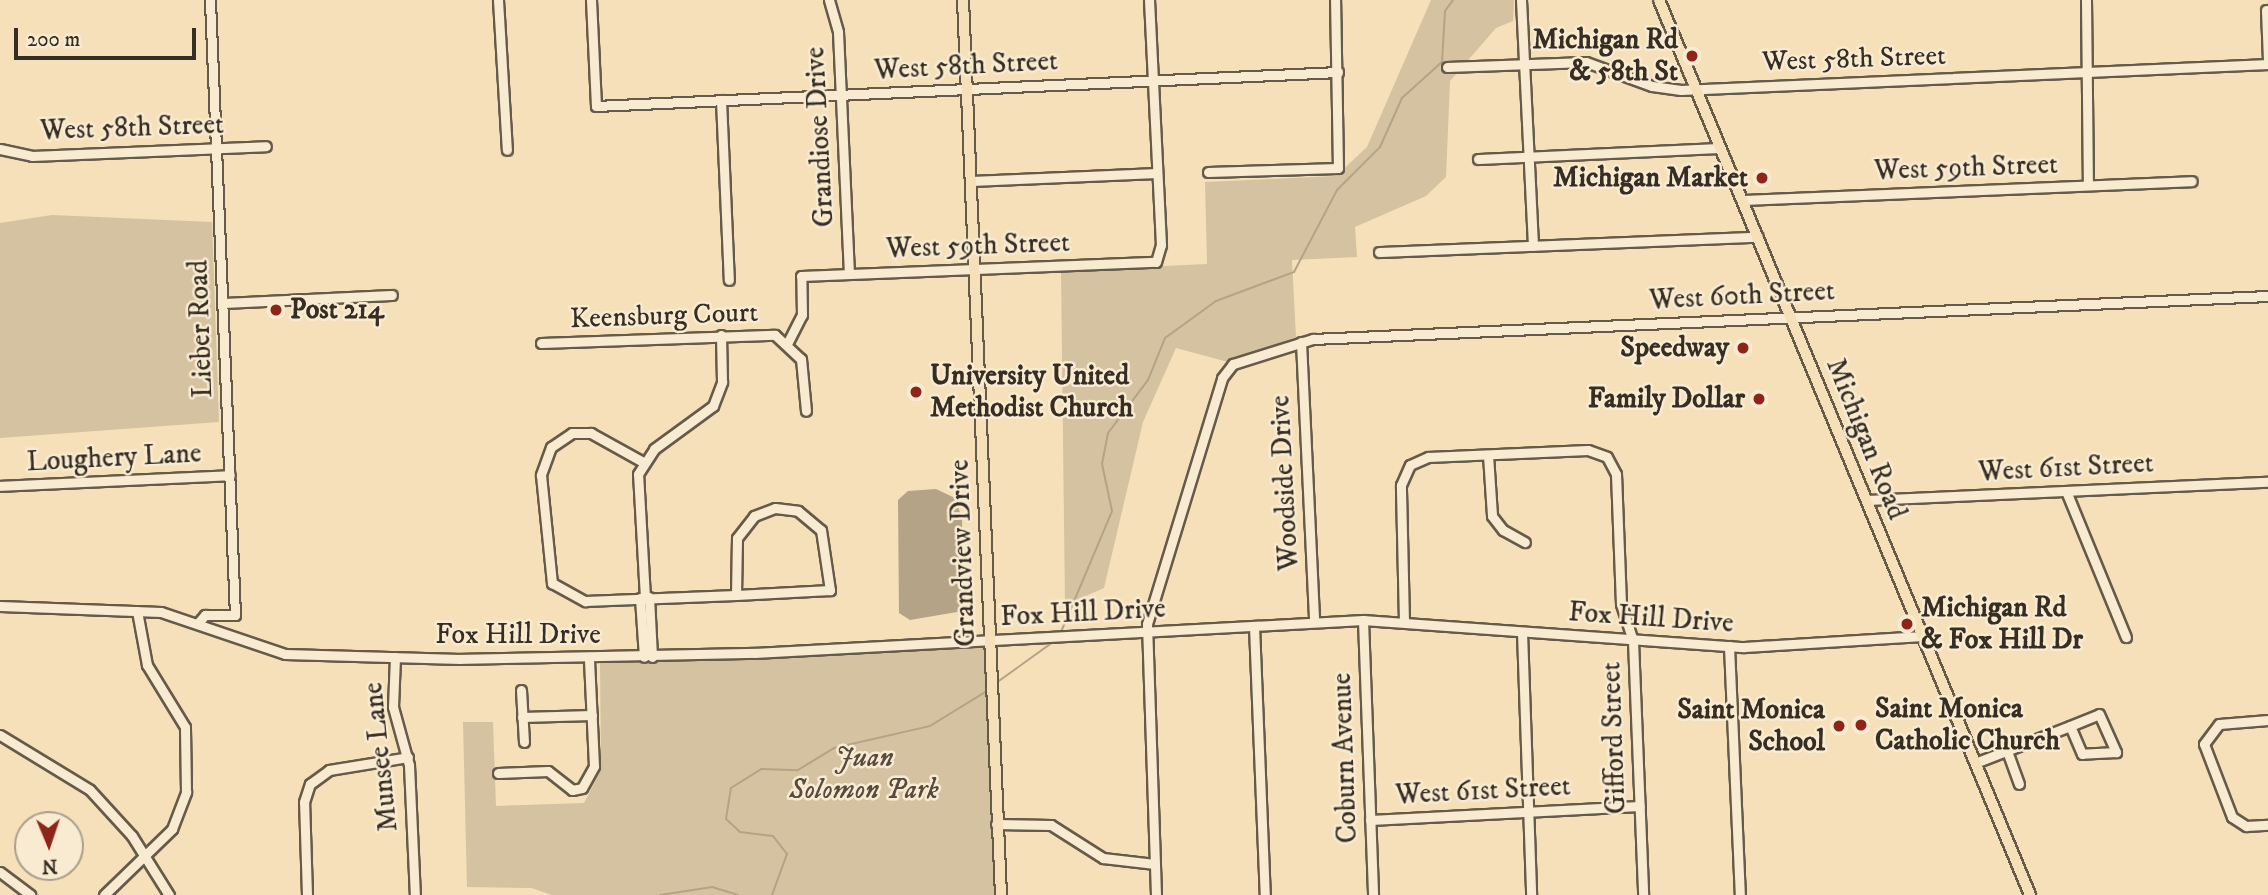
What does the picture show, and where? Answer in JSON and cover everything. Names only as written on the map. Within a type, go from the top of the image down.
[{"type":"main road","name":"Grandview Drive","points":[[963,0],[1000,895]]},
{"type":"main road","name":"Michigan Road","points":[[1659,0],[2030,895]]},
{"type":"street","name":"Lieber Road","points":[[198,624],[205,615],[235,615],[210,0]]},
{"type":"street","points":[[498,0],[507,150]]},
{"type":"street","name":"West 58th Street","points":[[591,0],[596,107],[1338,72]]},
{"type":"street","name":"Grandiose Drive","points":[[830,0],[841,95],[849,274]]},
{"type":"street","points":[[971,181],[1157,173],[1149,0]]},
{"type":"street","points":[[1208,172],[1338,168],[1335,0]]},
{"type":"street","points":[[1521,0],[1533,246]]},
{"type":"street","points":[[2086,0],[2083,72],[2088,186]]},
{"type":"street","points":[[2266,10],[2268,62]]},
{"type":"street","name":"West 58th Street","points":[[1447,67],[1592,62],[1652,86],[1696,89],[2268,62]]},
{"type":"street","points":[[721,100],[729,280]]},
{"type":"street","name":"West 58th Street","points":[[0,149],[32,156],[266,146]]},
{"type":"street","points":[[1478,159],[1720,148]]},
{"type":"street","name":"West 59th Street","points":[[788,342],[802,315],[802,276],[1156,261],[1157,173]]},
{"type":"street","name":"West 59th Street","points":[[1742,200],[2192,181]]},
{"type":"street","points":[[1379,252],[1758,237]]},
{"type":"street","points":[[223,303],[392,295]]},
{"type":"street","name":"West 60th Street","points":[[1146,633],[1225,371],[1301,341],[1791,316],[2268,296]]},
{"type":"street","name":"Keensburg Court","points":[[541,343],[763,333],[788,342]]},
{"type":"street","points":[[648,657],[636,486],[643,462],[713,405],[722,382],[721,335]]},
{"type":"street","name":"Woodside Drive","points":[[1301,341],[1314,621]]},
{"type":"street","points":[[788,342],[803,365],[806,411]]},
{"type":"street","points":[[643,462],[599,435],[577,432],[551,447],[541,475],[545,564],[554,586],[582,601],[736,595],[830,590],[827,543],[814,521],[775,508],[746,523],[735,547],[736,595]]},
{"type":"street","name":"Gifford Street","points":[[1488,454],[1588,450],[1607,457],[1616,474],[1621,604],[1633,640],[1643,895]]},
{"type":"street","points":[[1404,622],[1401,485],[1408,466],[1422,458],[1488,454],[1492,516],[1525,542]]},
{"type":"street","name":"Loughery Lane","points":[[0,486],[230,475]]},
{"type":"street","name":"West 61st Street","points":[[1867,500],[2268,482]]},
{"type":"street","points":[[2066,491],[2126,637]]},
{"type":"street","name":"Fox Hill Drive","points":[[0,606],[137,611],[198,624],[273,652],[395,657],[648,657],[1022,640],[1363,620],[1730,646],[1923,636]]},
{"type":"street","points":[[104,895],[145,856],[181,811],[187,736],[146,662],[137,611]]},
{"type":"street","name":"Coburn Avenue","points":[[1363,620],[1373,895]]},
{"type":"street","points":[[1254,626],[1265,895]]},
{"type":"street","points":[[1522,632],[1531,895]]},
{"type":"street","points":[[1146,633],[1156,895]]},
{"type":"street","points":[[1730,646],[1740,895]]},
{"type":"street","name":"Munsee Lane","points":[[395,657],[394,710],[408,757],[415,895]]},
{"type":"street","points":[[498,773],[548,771],[580,789],[594,768],[589,658]]},
{"type":"street","points":[[521,690],[524,742]]},
{"type":"street","points":[[1975,763],[2007,751],[2070,726],[2101,714],[2116,752],[2082,754],[2070,726]]},
{"type":"street","points":[[523,717],[592,715]]},
{"type":"street","points":[[2268,720],[2217,724],[2206,736],[2205,752],[2238,822],[2268,825]]},
{"type":"street","points":[[0,735],[79,781],[145,856],[169,895]]},
{"type":"street","points":[[2007,751],[2019,784]]},
{"type":"street","points":[[307,895],[304,802],[313,780],[329,770],[408,757]]},
{"type":"street","name":"West 61st Street","points":[[1370,820],[1640,806]]},
{"type":"street","points":[[996,824],[1051,825],[1103,858],[1155,864]]},
{"type":"street","points":[[0,872],[30,895]]},
{"type":"green space","points":[[1431,0],[1514,0],[1513,21],[1496,28],[1450,81],[1446,177],[1426,196],[1355,227],[1357,257],[1292,260],[1296,337],[1228,362],[1176,348],[1143,422],[1104,588],[1065,605],[1061,271],[1207,264],[1205,182],[1336,176],[1367,147]]},
{"type":"green space","points":[[52,215],[212,222],[219,422],[0,438],[0,223]]},
{"type":"green space","name":"Juan Solomon Park","points":[[977,646],[986,649],[999,895],[552,895],[531,888],[467,887],[463,722],[493,722],[496,806],[584,803],[601,770],[600,662]]},
{"type":"shaded area","points":[[936,489],[955,498],[962,518],[963,611],[910,620],[899,613],[898,500],[908,491]]},
{"type":"waterway","points":[[1061,632],[1112,511],[1102,464],[1108,433],[1148,380],[1165,338],[1216,301],[1294,272],[1337,190],[1380,147],[1402,98],[1442,62],[1445,11],[1453,0]]},
{"type":"waterway","points":[[996,683],[1053,642]]},
{"type":"waterway","points":[[772,895],[787,854],[773,836],[740,832],[726,819],[731,788],[761,769],[798,770],[834,748],[930,726],[987,691]]},
{"type":"waterway","points":[[660,895],[712,887],[738,895]]},
{"type":"place","name":"Michigan Rd & 58th St","points":[[1692,56]]},
{"type":"place","name":"Michigan Market","points":[[1762,178]]},
{"type":"place","name":"Post 214","points":[[276,310]]},
{"type":"place","name":"Speedway","points":[[1743,348]]},
{"type":"place","name":"University United Methodist Church","points":[[916,392]]},
{"type":"place","name":"Family Dollar","points":[[1759,399]]},
{"type":"place","name":"Michigan Rd & Fox Hill Dr","points":[[1907,624]]},
{"type":"place","name":"Saint Monica Catholic Church","points":[[1861,725]]},
{"type":"place","name":"Saint Monica School","points":[[1839,726]]}]
